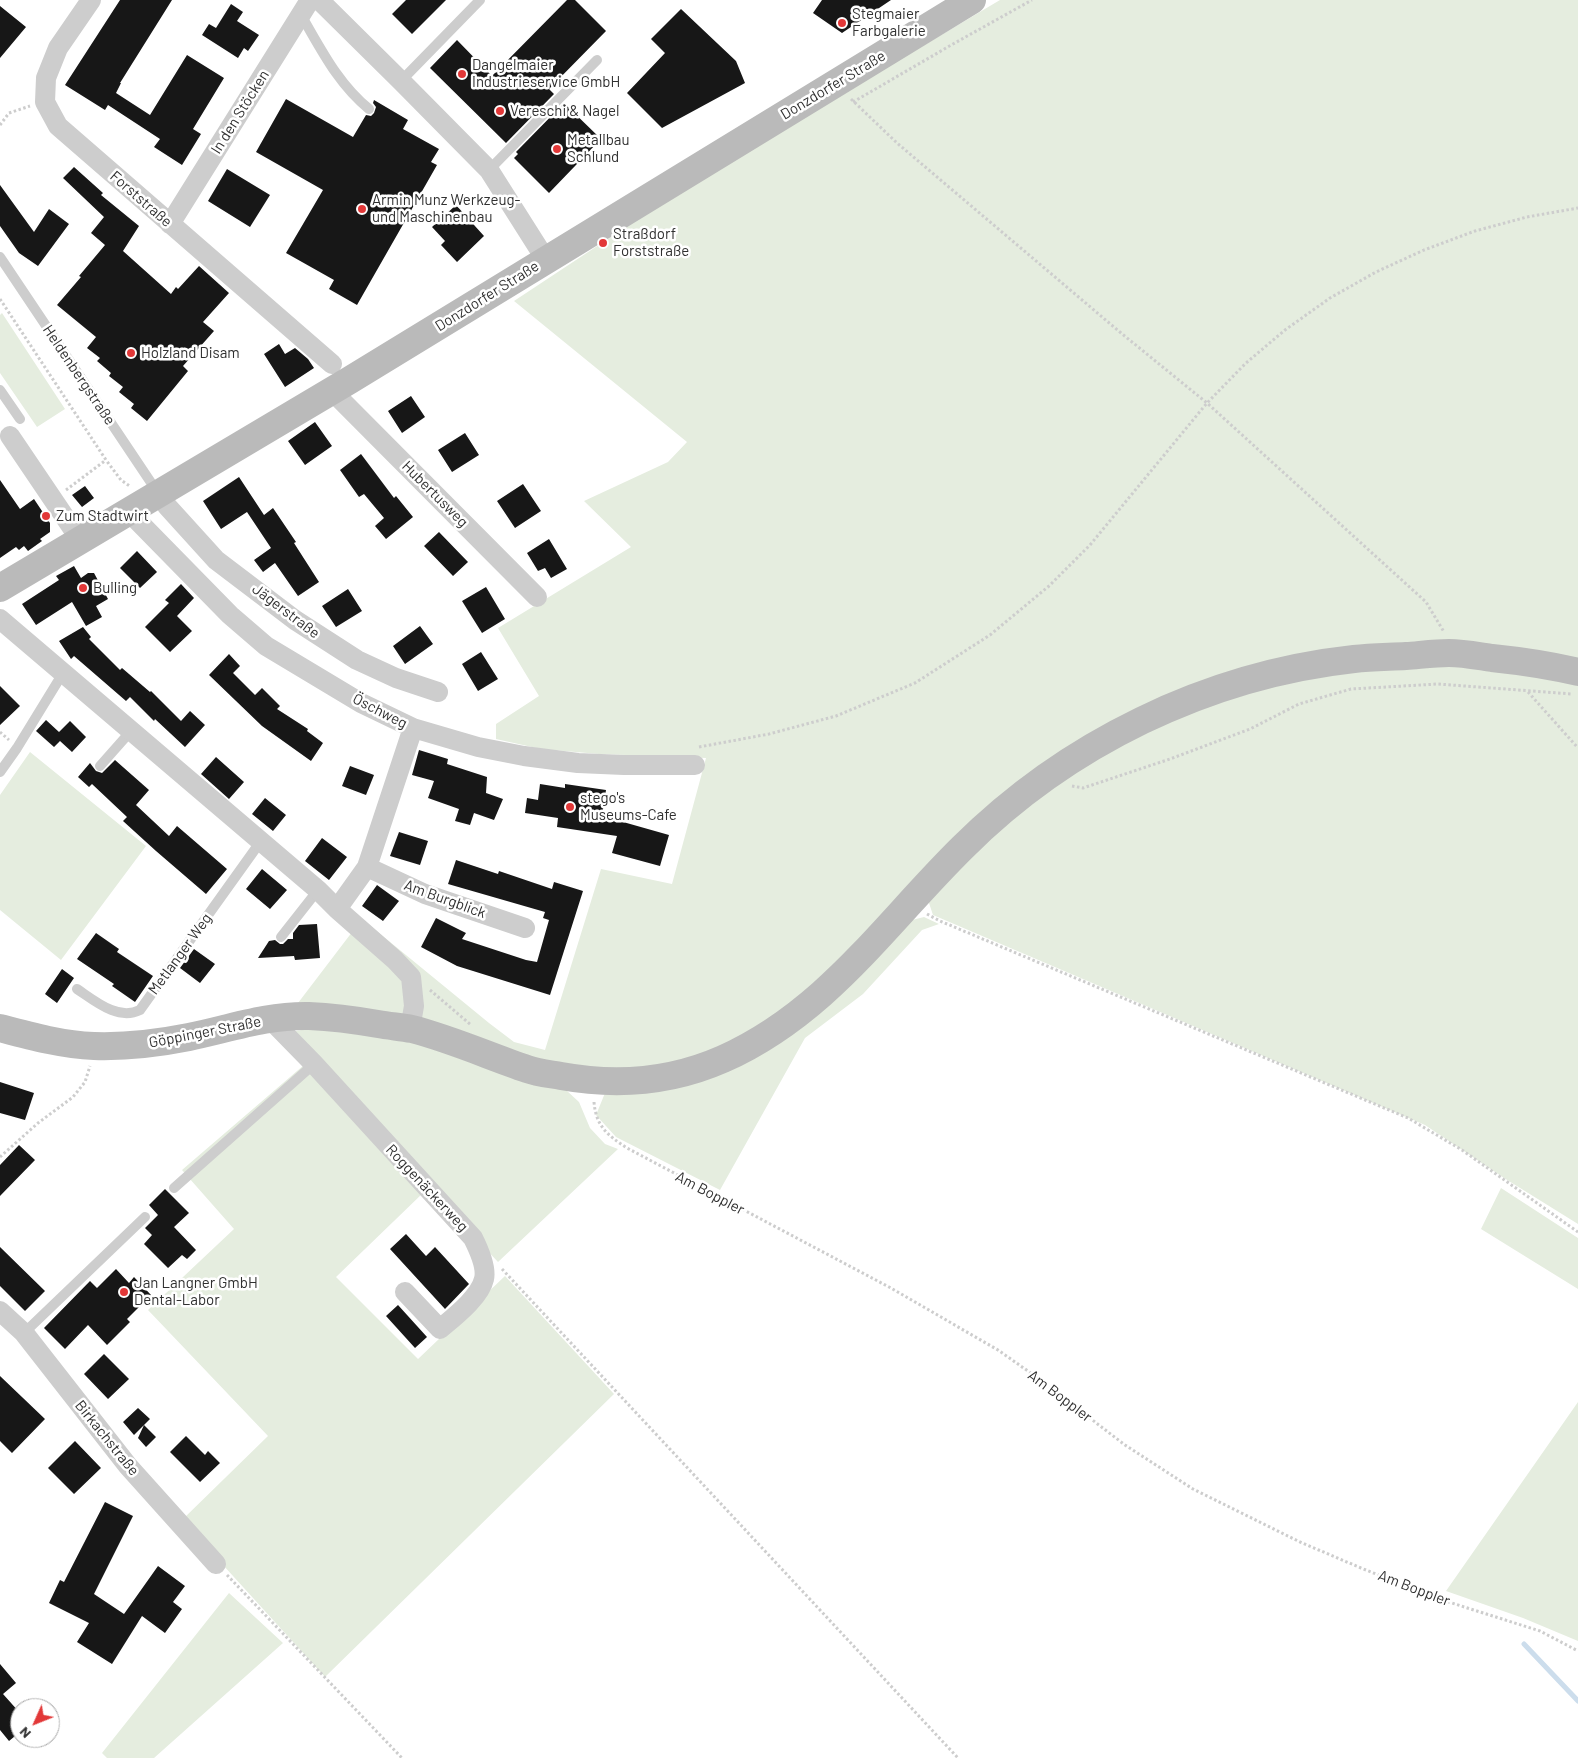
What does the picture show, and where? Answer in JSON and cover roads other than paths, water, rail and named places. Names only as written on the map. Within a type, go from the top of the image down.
[{"type":"main road","name":"Donzdorfer Straße","points":[[3,581],[81,541],[546,260],[846,93],[972,0]]},
{"type":"main road","name":"Göppinger Straße","points":[[0,1028],[33,1037],[92,1046],[133,1045],[184,1038],[270,1019],[310,1016],[410,1029],[532,1071],[590,1081],[623,1082],[651,1080],[688,1072],[720,1060],[753,1044],[802,1012],[833,985],[964,845],[1034,786],[1072,758],[1116,733],[1173,706],[1230,685],[1292,669],[1354,658],[1452,653],[1542,664],[1578,672]]},
{"type":"street","name":"Forststraße","points":[[91,0],[58,48],[46,78],[45,102],[58,126],[332,364]]},
{"type":"street","points":[[319,0],[402,80],[489,170],[546,260]]},
{"type":"street","name":"In den Stöcken","points":[[170,224],[305,8]]},
{"type":"street","name":"Hubertusweg","points":[[332,391],[537,597]]},
{"type":"street","points":[[10,436],[81,541]]},
{"type":"street","name":"Jägerstraße","points":[[144,503],[167,506],[216,560],[295,620],[357,660],[396,678],[438,692]]},
{"type":"street","name":"Öschweg","points":[[144,503],[230,615],[266,646],[361,703],[413,728],[478,747],[524,756],[587,763],[695,756]]},
{"type":"street","points":[[0,619],[318,890],[395,960],[411,977],[414,1006],[410,1029]]},
{"type":"street","points":[[337,909],[367,867],[413,728]]},
{"type":"street","name":"Am Burgblick","points":[[367,867],[425,894],[525,928]]},
{"type":"street","name":"Roggenäckerweg","points":[[270,1019],[314,1064],[473,1238],[481,1256],[484,1278],[478,1293],[440,1329],[405,1292]]},
{"type":"street","name":"Birkachstraße","points":[[0,1311],[24,1332],[128,1466],[216,1564]]},
{"type":"lane","points":[[402,80],[480,0]]},
{"type":"lane","points":[[305,8],[335,72],[352,94],[369,109]]},
{"type":"lane","points":[[489,170],[597,60]]},
{"type":"lane","name":"Heldenbergstraße","points":[[0,257],[144,503]]},
{"type":"lane","points":[[0,390],[20,419]]},
{"type":"lane","points":[[0,772],[63,673]]},
{"type":"lane","points":[[100,766],[131,731]]},
{"type":"lane","name":"Metlanger Weg","points":[[77,990],[108,1009],[132,1014],[140,1010],[261,841]]},
{"type":"lane","points":[[281,938],[318,890]]},
{"type":"lane","points":[[174,1188],[314,1064]]},
{"type":"lane","points":[[24,1332],[145,1217]]},
{"type":"waterway","points":[[1524,1644],[1578,1701]]},
{"type":"place","name":"Stegmaier Farbgalerie","points":[[842,23]]},
{"type":"place","name":"Dangelmaier Industrieservice GmbH","points":[[462,74]]},
{"type":"place","name":"Vereschi & Nagel","points":[[500,111]]},
{"type":"place","name":"Metallbau Schlund","points":[[557,149]]},
{"type":"place","name":"Armin Munz Werkzeug- und Maschinenbau","points":[[362,209]]},
{"type":"place","name":"Straßdorf Forststraße","points":[[603,243]]},
{"type":"place","name":"Holzland Disam","points":[[131,353]]},
{"type":"place","name":"Zum Stadtwirt","points":[[46,516]]},
{"type":"place","name":"Bulling","points":[[83,588]]},
{"type":"place","name":"stego's Museums-Cafe","points":[[570,807]]},
{"type":"place","name":"Jan Langner GmbH Dental-Labor","points":[[124,1292]]}]
